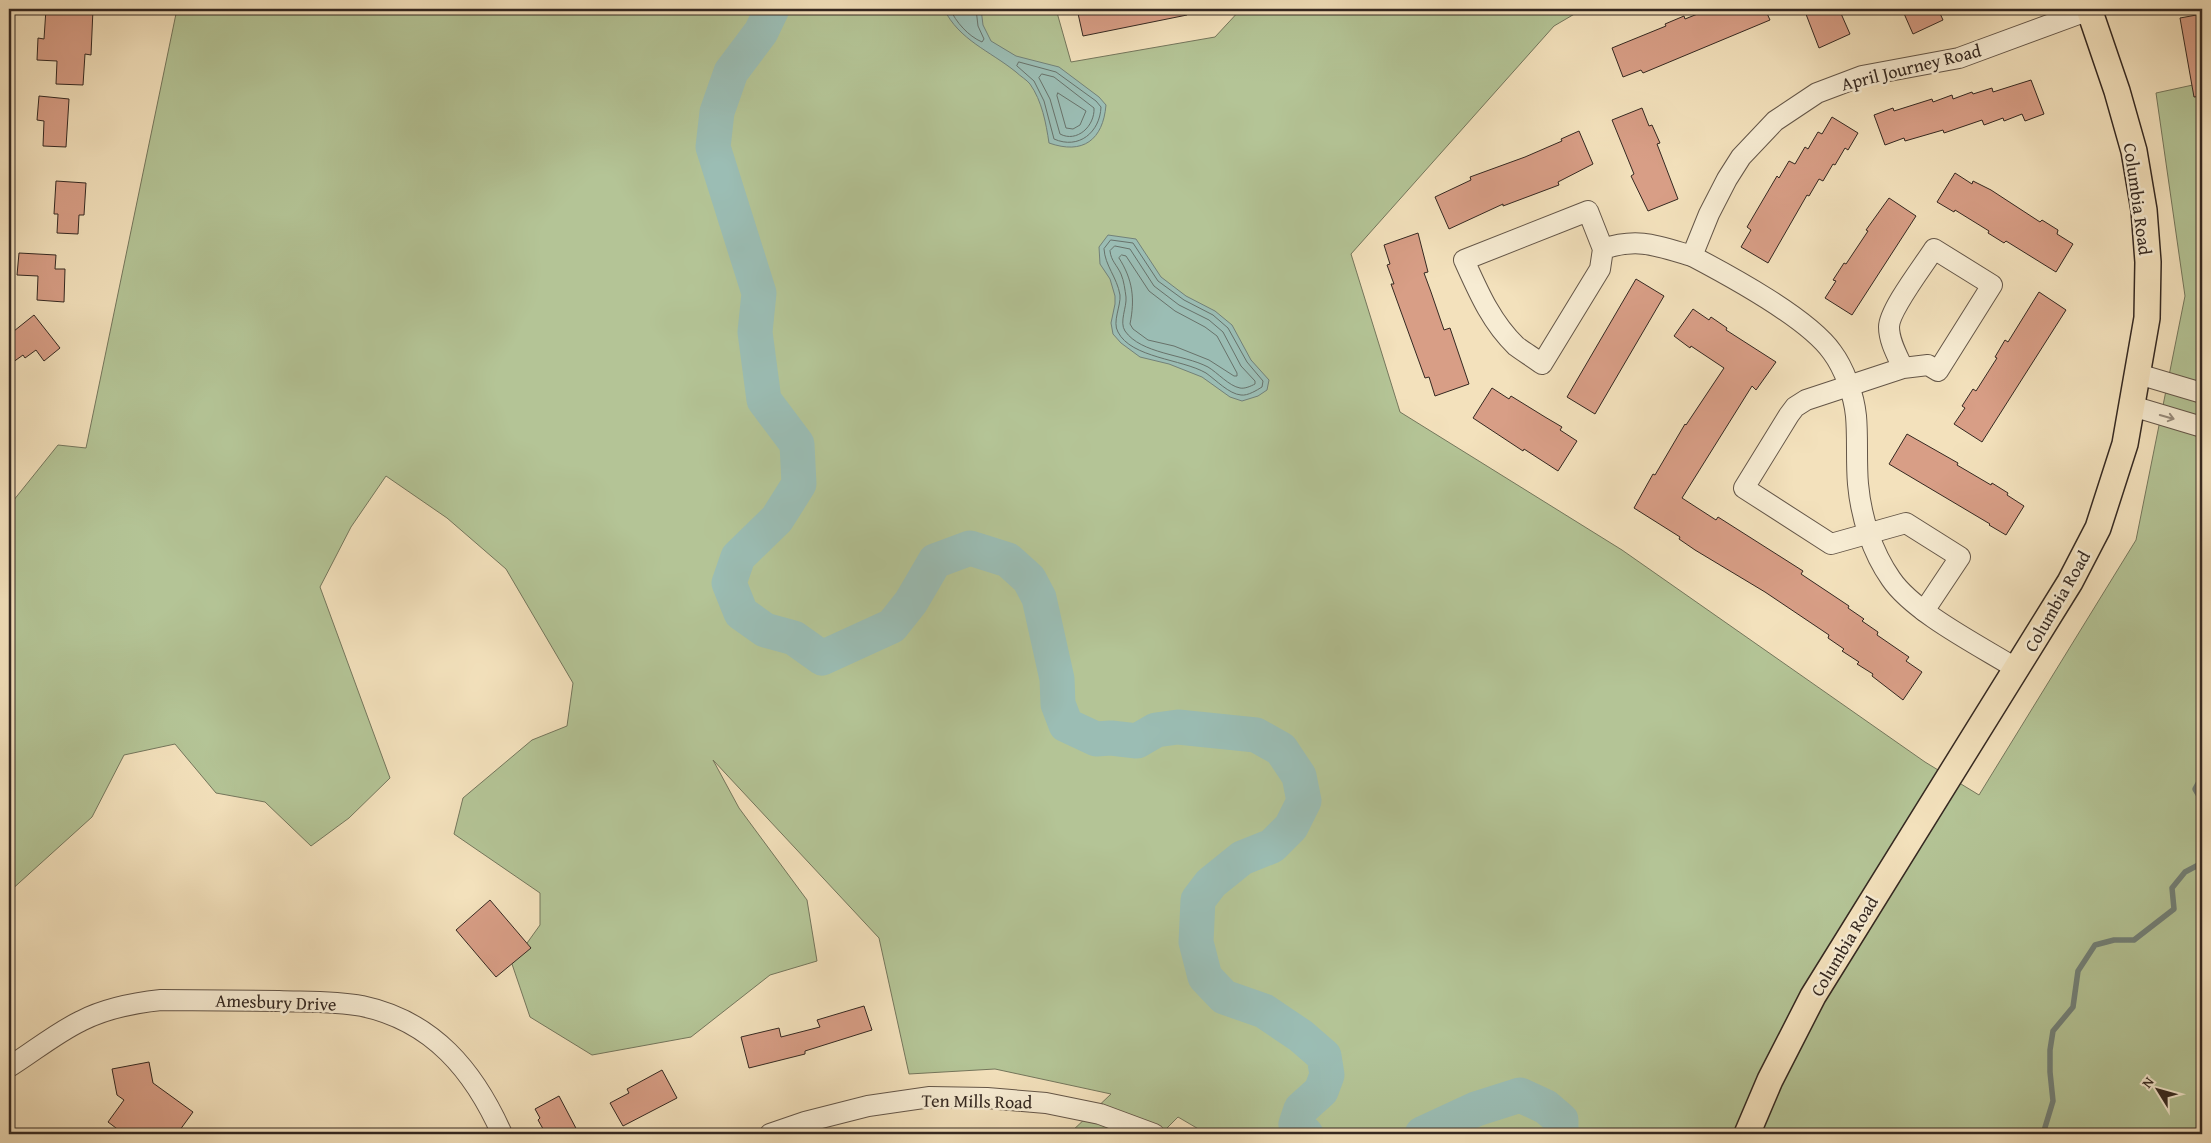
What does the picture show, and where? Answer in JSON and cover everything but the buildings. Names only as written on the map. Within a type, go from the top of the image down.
[{"type":"main road","name":"Columbia Road","points":[[1747,1134],[1770,1080],[1813,996],[2070,582],[2098,528],[2125,444],[2147,318],[2148,262],[2144,210],[2132,142],[2090,9]]},
{"type":"street","name":"April Journey Road","points":[[1692,256],[1726,179],[1741,157],[1775,121],[1817,93],[1862,76],[1959,58],[2090,9]]},
{"type":"street","points":[[1588,211],[1603,249],[1600,269],[1542,364],[1517,346],[1495,322],[1464,260],[1588,211]]},
{"type":"street","points":[[1603,249],[1620,243],[1645,242],[1692,256],[1722,272],[1815,334],[1832,352],[1842,369],[1848,386],[1856,413],[1858,484],[1868,532],[1892,580],[1924,611],[2017,669]]},
{"type":"street","points":[[1903,368],[1891,339],[1889,325],[1892,313],[1934,249],[1992,285],[1938,371],[1928,366],[1903,368],[1818,394],[1795,407],[1744,488],[1831,544],[1868,532],[1906,523],[1960,557],[1924,611]]},
{"type":"street","points":[[2138,374],[2202,393]]},
{"type":"street","points":[[2132,406],[2202,426]]},
{"type":"street","name":"Amesbury Drive","points":[[9,1067],[80,1021],[133,1003],[161,1000],[334,1002],[363,1006],[393,1016],[423,1032],[448,1050],[482,1093],[502,1134]]},
{"type":"street","name":"Ten Mills Road","points":[[770,1134],[805,1122],[868,1106],[930,1097],[987,1098],[1046,1103],[1100,1114],[1154,1134]]},
{"type":"green space","points":[[177,9],[1056,9],[1071,62],[1215,37],[1241,9],[1583,9],[1554,26],[1351,254],[1400,412],[1622,550],[1925,762],[1979,795],[2136,540],[2185,296],[2156,93],[2202,83],[2202,1134],[1207,1134],[1178,1117],[1161,1134],[1069,1134],[1111,1094],[995,1069],[909,1074],[879,938],[713,760],[739,808],[807,900],[817,961],[770,975],[691,1037],[592,1055],[530,1017],[512,964],[540,925],[540,893],[454,834],[463,798],[532,740],[567,726],[573,683],[506,569],[447,518],[386,476],[351,527],[320,587],[390,778],[349,818],[311,846],[265,802],[216,793],[175,744],[124,755],[92,817],[9,892],[9,506],[58,445],[86,448]]},
{"type":"water","points":[[944,9],[981,9],[983,25],[991,41],[1016,56],[1059,67],[1099,97],[1106,105],[1101,127],[1096,136],[1089,142],[1072,147],[1049,143],[1045,120],[1030,84],[967,37],[950,20]]},
{"type":"water","points":[[1108,235],[1136,239],[1161,277],[1186,296],[1215,311],[1232,325],[1251,360],[1269,380],[1267,390],[1258,396],[1242,401],[1230,397],[1202,377],[1169,364],[1140,357],[1121,343],[1113,334],[1111,323],[1115,296],[1110,279],[1100,264],[1099,247]]},
{"type":"waterway","points":[[772,9],[761,32],[731,72],[717,112],[713,147],[759,293],[755,332],[764,400],[797,444],[799,484],[777,519],[738,557],[729,583],[741,613],[765,630],[794,638],[822,658],[892,626],[911,602],[935,561],[970,548],[1008,560],[1029,579],[1039,598],[1057,679],[1058,704],[1066,725],[1096,739],[1111,738],[1137,741],[1156,730],[1178,727],[1256,735],[1281,749],[1299,776],[1304,801],[1291,827],[1272,846],[1242,858],[1211,883],[1198,900],[1196,942],[1205,977],[1224,997],[1264,1011],[1301,1036],[1324,1056],[1327,1075],[1321,1091],[1301,1109],[1296,1124],[1306,1134]]},
{"type":"waterway","points":[[2202,776],[2195,789],[2202,801]]},
{"type":"waterway","points":[[2043,1134],[2053,1101],[2050,1072],[2050,1050],[2053,1031],[2073,1007],[2078,971],[2095,945],[2114,940],[2134,940],[2174,909],[2172,888],[2185,872],[2202,863]]},
{"type":"waterway","points":[[1422,1134],[1476,1109],[1520,1095],[1546,1107],[1561,1120],[1561,1134]]}]
